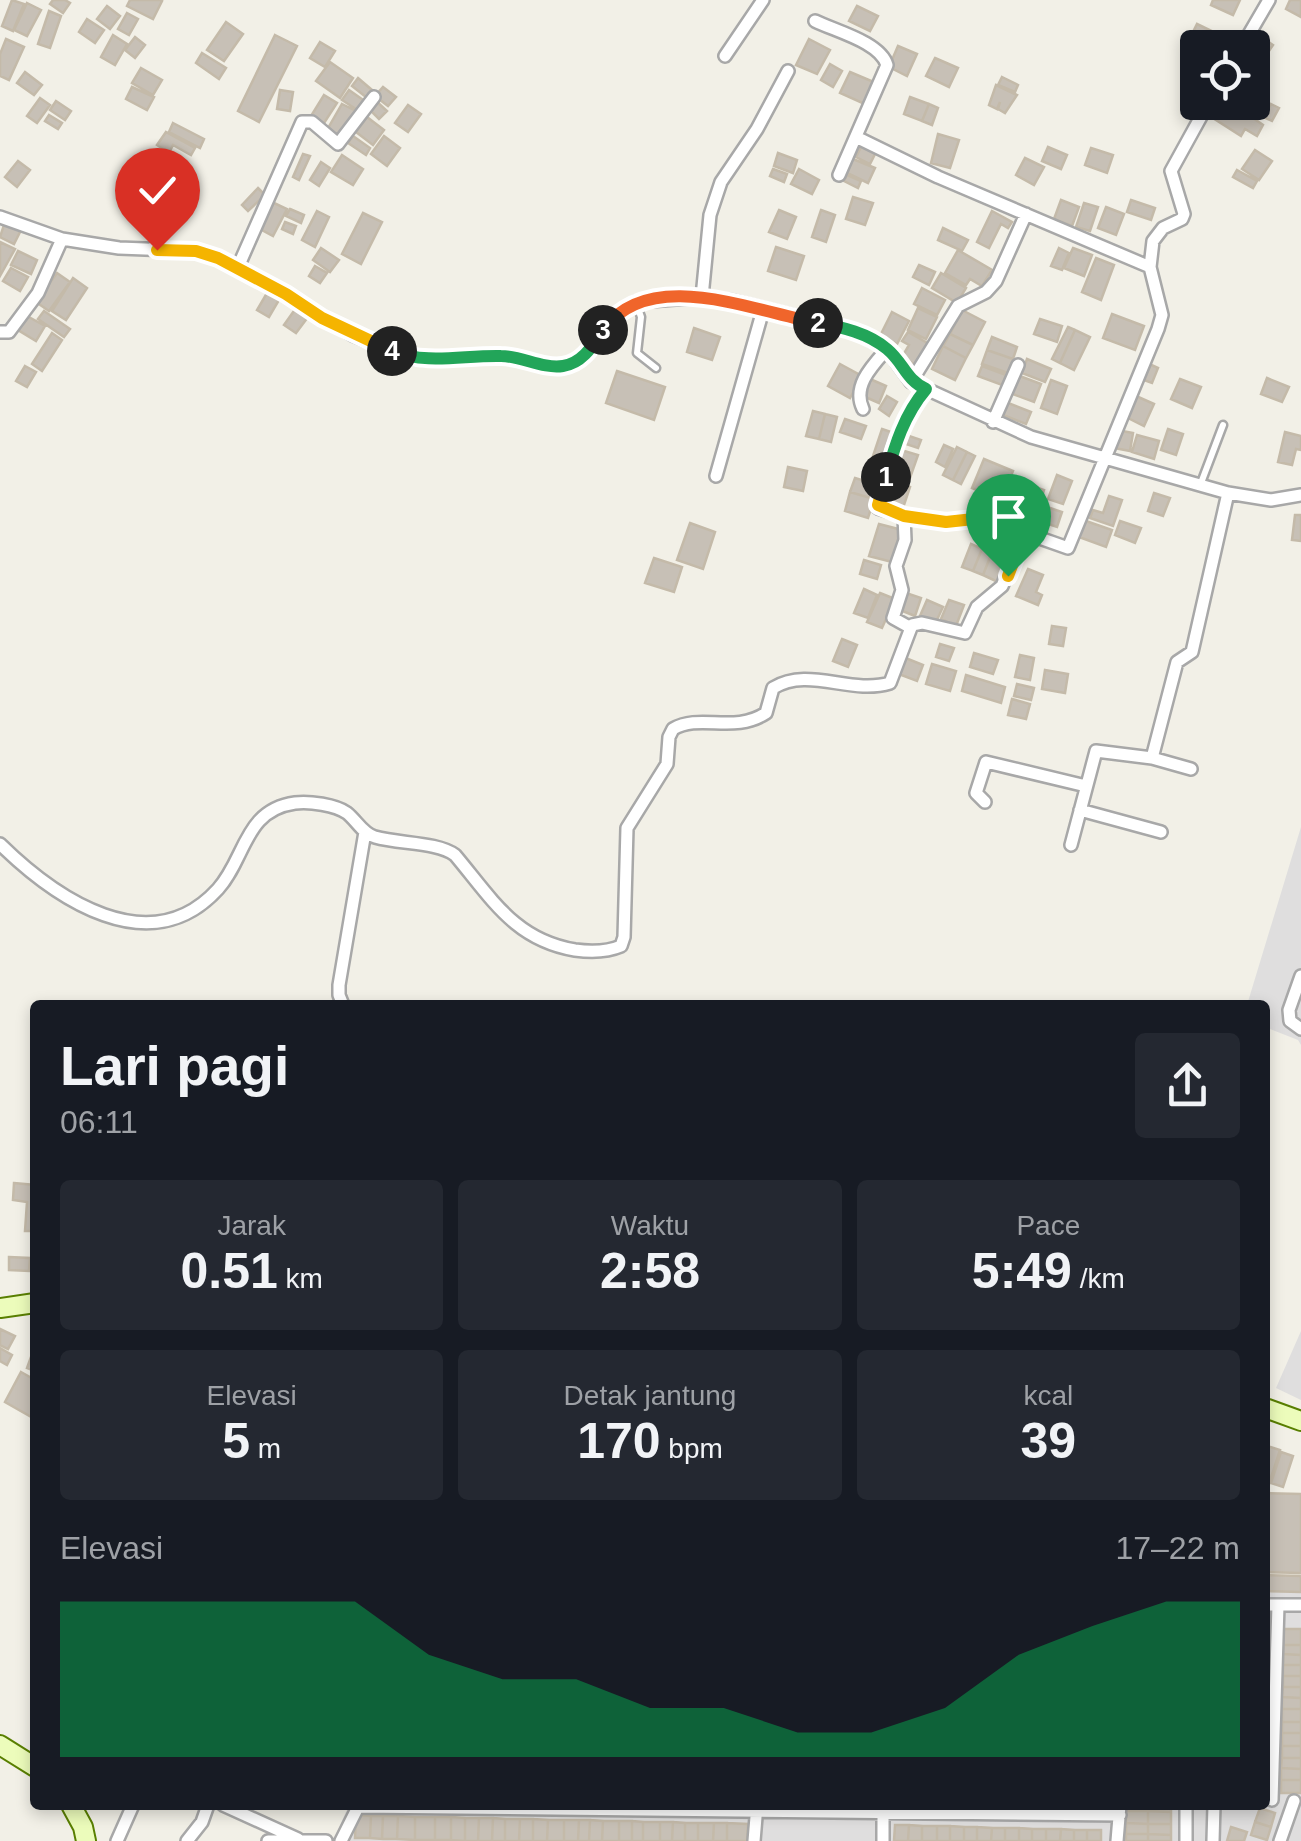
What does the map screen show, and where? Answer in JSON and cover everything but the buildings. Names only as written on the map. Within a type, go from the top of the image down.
[{"type":"street","points":[[725,56],[764,0]]},
{"type":"street","points":[[1252,30],[1269,0]]},
{"type":"street","points":[[815,22],[884,56],[887,65],[839,175]]},
{"type":"street","points":[[702,297],[710,215],[721,182],[757,128],[788,70]]},
{"type":"street","points":[[238,267],[302,122],[312,122],[338,144],[374,97]]},
{"type":"street","points":[[926,389],[896,439],[878,505],[904,516],[946,522],[983,518],[1068,548],[1162,316],[1150,267],[1153,241],[1157,233],[1174,225],[1184,214],[1172,182],[1174,161],[1198,120]]},
{"type":"street","points":[[856,137],[938,177],[1150,267]]},
{"type":"street","points":[[912,382],[958,306],[986,292],[996,281],[1026,214]]},
{"type":"street","points":[[0,218],[62,239],[119,248],[196,251],[238,267],[322,318],[409,358],[505,356],[546,366],[564,366],[586,355],[612,318],[636,302],[702,297],[733,301],[854,331],[887,349],[912,382],[1031,437],[1228,493],[1272,500],[1301,495]]},
{"type":"street","points":[[0,332],[9,332],[38,293],[62,239]]},
{"type":"street","points":[[716,476],[763,310]]},
{"type":"street","points":[[863,409],[858,394],[887,349]]},
{"type":"street","points":[[993,422],[1018,365]]},
{"type":"street","points":[[1152,758],[1177,662],[1192,652],[1228,493]]},
{"type":"street","points":[[904,516],[904,540],[896,566],[902,590],[893,618],[911,628]]},
{"type":"street","points":[[0,844],[62,896],[129,923],[144,925],[172,919],[217,890],[255,822],[298,802],[342,810],[372,837],[428,848],[444,847],[456,855],[513,922],[532,938],[579,951],[614,949],[621,946],[624,938],[627,828],[667,764],[673,728],[751,722],[766,713],[773,688],[794,680],[820,680],[846,687],[887,684],[916,622],[966,634],[977,607],[1002,586],[1025,532]]},
{"type":"street","points":[[1070,844],[1096,751],[1152,758],[1192,769]]},
{"type":"street","points":[[985,802],[976,794],[986,762],[1086,786]]},
{"type":"street","points":[[1080,810],[1162,832]]},
{"type":"street","points":[[341,1000],[339,984],[365,832]]},
{"type":"street","points":[[1301,976],[1290,1010],[1290,1021],[1301,1028]]},
{"type":"street","points":[[0,1308],[30,1304]]},
{"type":"street","points":[[1270,1410],[1301,1422]]},
{"type":"street","points":[[1270,1735],[1272,1605],[1301,1606]]},
{"type":"street","points":[[0,1745],[30,1765]]},
{"type":"street","points":[[1270,1800],[1297,1801],[1280,1841]]},
{"type":"street","points":[[74,1810],[86,1841]]},
{"type":"street","points":[[116,1841],[130,1810]]},
{"type":"street","points":[[187,1841],[206,1810]]},
{"type":"street","points":[[233,1810],[298,1839]]},
{"type":"street","points":[[342,1841],[356,1810]]},
{"type":"street","points":[[515,1810],[659,1810]]},
{"type":"street","points":[[754,1841],[757,1810]]},
{"type":"street","points":[[852,1810],[1120,1810],[1117,1841]]},
{"type":"street","points":[[1186,1810],[1186,1841]]},
{"type":"street","points":[[1212,1841],[1214,1810]]},
{"type":"street","points":[[882,1841],[884,1811]]},
{"type":"street","points":[[268,1841],[326,1841]]},
{"type":"lane","points":[[636,302],[641,316],[637,353],[656,368]]},
{"type":"lane","points":[[1200,485],[1222,425]]},
{"type":"shaded area","points":[[1301,827],[1301,1045],[1298,1040],[1270,1029],[1270,1000],[1249,1000]]},
{"type":"shaded area","points":[[1301,1331],[1301,1400],[1276,1388]]},
{"type":"shaded area","points":[[1270,1579],[1301,1579],[1301,1841],[333,1841],[347,1810],[1270,1810]]},
{"type":"route","points":[[157,250],[196,251],[218,258],[322,318],[409,358],[505,356],[546,366],[564,366],[586,355],[612,318],[636,302],[702,297],[854,331],[887,349],[912,382],[926,389],[896,439],[878,508],[946,522],[983,518],[1025,532],[1008,576]]}]
